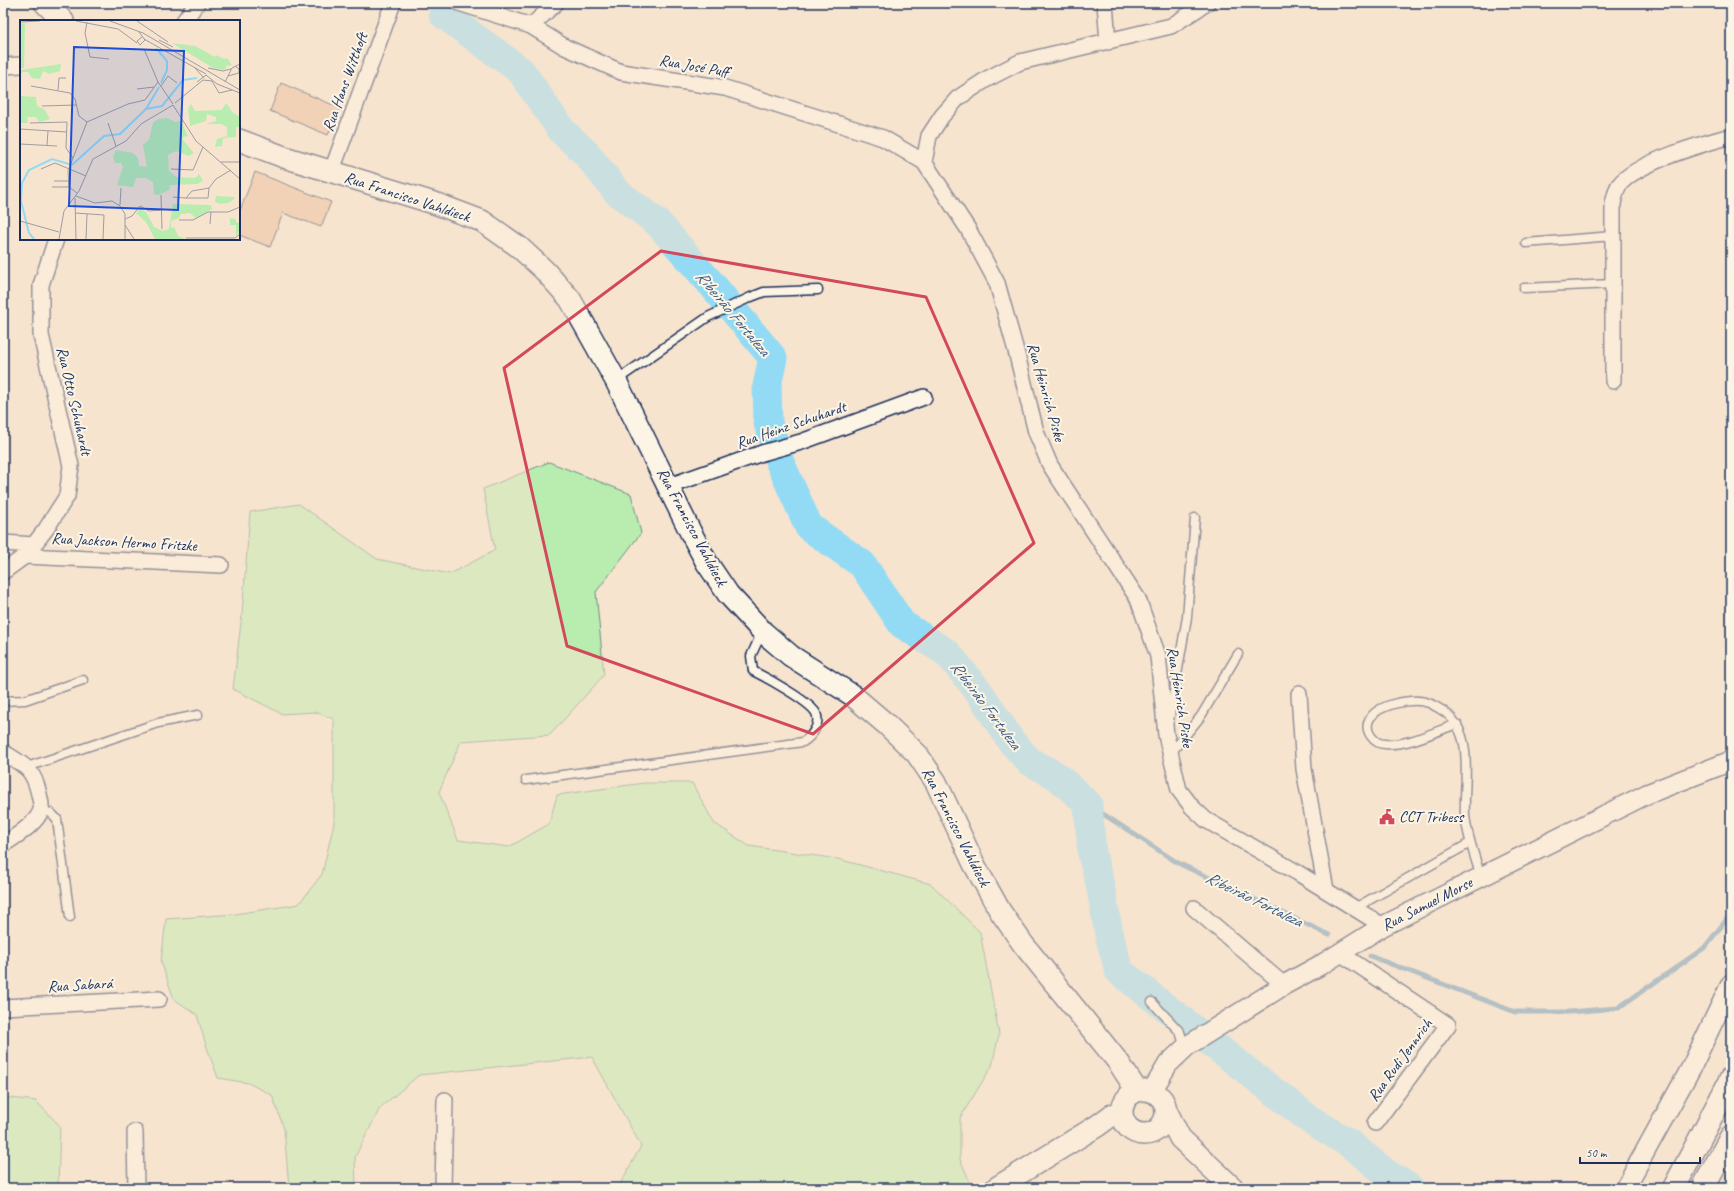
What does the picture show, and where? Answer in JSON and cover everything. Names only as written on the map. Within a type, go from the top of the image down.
[{"type":"highway","points":[[1674,1188],[1731,1079]]},
{"type":"highway","points":[[1703,1188],[1731,1137]]},
{"type":"main road","points":[[45,3],[62,20]]},
{"type":"main road","name":"Rua Francisco Vahldieck","points":[[240,140],[284,158],[436,204],[482,221],[519,246],[544,270],[570,299],[616,381],[707,563],[728,594],[763,632],[791,656],[852,695],[886,724],[917,754],[936,782],[974,864],[1000,911],[1023,944],[1119,1063],[1144,1091],[1161,1098],[1180,1138],[1233,1188]]},
{"type":"main road","points":[[1144,1091],[1126,1099],[1123,1105],[1126,1120],[1140,1133],[1152,1132],[1180,1138]]},
{"type":"main road","points":[[1152,1132],[1161,1125],[1165,1118],[1166,1110]]},
{"type":"main road","points":[[996,1188],[1097,1126],[1126,1120]]},
{"type":"street","points":[[185,20],[197,3]]},
{"type":"street","name":"Rua Hans Witthoft","points":[[331,173],[393,3]]},
{"type":"street","name":"Rua José Puff","points":[[459,3],[531,26],[565,47],[621,72],[725,88],[883,138],[924,162]]},
{"type":"street","points":[[531,26],[556,3]]},
{"type":"street","points":[[1105,3],[1108,42]]},
{"type":"street","points":[[924,162],[930,136],[942,116],[958,98],[987,79],[1020,62],[1171,26],[1206,3]]},
{"type":"street","points":[[3,66],[20,65]]},
{"type":"street","points":[[1613,382],[1613,236],[1614,203],[1618,186],[1630,175],[1692,146],[1731,136]]},
{"type":"street","name":"Rua Heinrich Piske","points":[[924,162],[968,229],[997,283],[1036,432],[1050,465],[1138,599],[1158,656],[1166,735],[1179,790],[1192,807],[1206,820],[1326,890],[1383,926]]},
{"type":"street","name":"Rua Otto Schuhardt","points":[[3,572],[29,550],[46,529],[67,496],[70,466],[41,335],[41,285],[56,240]]},
{"type":"street","name":"Rua Heinz Schuhardt","points":[[669,486],[762,453],[802,442],[924,397]]},
{"type":"street","name":"Rua Jackson Hermo Fritzke","points":[[3,543],[29,550],[221,565]]},
{"type":"street","points":[[1300,694],[1304,769],[1326,890]]},
{"type":"street","points":[[3,752],[28,767],[35,778],[41,801],[41,810],[31,825],[3,845]]},
{"type":"street","name":"Rua Samuel Morse","points":[[1144,1091],[1186,1046],[1383,926],[1647,794],[1731,761]]},
{"type":"street","points":[[1194,908],[1284,985]]},
{"type":"street","name":"Rua Rudi Jennrich","points":[[1340,953],[1448,1026],[1376,1123]]},
{"type":"street","points":[[1625,1188],[1691,1068],[1731,984]]},
{"type":"street","name":"Rua Sabará","points":[[3,1007],[159,999]]},
{"type":"street","points":[[443,1188],[445,1100]]},
{"type":"street","points":[[135,1132],[136,1188]]},
{"type":"lane","points":[[1526,243],[1613,236]]},
{"type":"lane","points":[[1524,288],[1613,284]]},
{"type":"lane","points":[[616,381],[708,316],[764,292],[818,290]]},
{"type":"lane","points":[[1166,735],[1176,688],[1187,616],[1195,518]]},
{"type":"lane","points":[[526,780],[804,742],[813,735],[817,723],[815,712],[794,694],[753,671],[751,656],[763,632]]},
{"type":"lane","points":[[1171,753],[1201,716],[1238,654]]},
{"type":"lane","points":[[3,701],[25,700],[83,680]]},
{"type":"lane","points":[[1458,724],[1422,737],[1386,744],[1376,742],[1371,737],[1368,721],[1374,714],[1384,707],[1409,700],[1429,703],[1448,714],[1458,724],[1463,738],[1466,772],[1465,815],[1470,843],[1481,877]]},
{"type":"lane","points":[[28,767],[158,723],[198,715]]},
{"type":"lane","points":[[41,810],[51,813],[57,819],[70,917]]},
{"type":"lane","points":[[1355,908],[1470,843]]},
{"type":"lane","points":[[1152,1002],[1180,1032],[1186,1046]]},
{"type":"highlighted area","points":[[661,251],[926,297],[1034,543],[813,734],[567,646],[504,368]]},
{"type":"green space","points":[[549,462],[631,494],[641,533],[596,592],[604,675],[550,735],[461,741],[439,792],[458,840],[509,847],[549,824],[557,795],[644,783],[692,783],[714,823],[749,846],[838,859],[931,884],[980,932],[999,1034],[992,1066],[960,1118],[960,1159],[970,1182],[960,1188],[618,1188],[641,1146],[592,1057],[419,1075],[380,1108],[355,1157],[356,1188],[289,1188],[284,1129],[272,1095],[248,1083],[218,1078],[197,1015],[174,999],[161,962],[166,919],[235,914],[299,904],[322,874],[334,823],[334,719],[315,712],[282,714],[233,689],[242,614],[250,512],[299,504],[377,559],[450,574],[495,550],[483,489]]},
{"type":"green space","points":[[3,1097],[36,1101],[60,1126],[58,1188],[3,1188]]},
{"type":"green space","points":[[1731,1169],[1731,1188],[1720,1188]]},
{"type":"building","points":[[281,83],[340,108],[328,135],[270,111]]},
{"type":"building","points":[[255,172],[331,202],[321,227],[283,213],[270,247],[240,235],[240,210]]},
{"type":"waterway","name":"Ribeirão Fortaleza","points":[[443,3],[443,14],[521,71],[562,131],[586,153],[617,192],[658,223],[773,358],[767,386],[768,423],[779,460],[809,527],[862,564],[902,624],[947,653],[980,693],[1011,741],[1029,761],[1057,776],[1088,804],[1092,854],[1100,884],[1109,934],[1119,971],[1309,1119],[1350,1144],[1386,1173],[1410,1188]]},
{"type":"waterway","name":"Ribeirão Fortaleza","points":[[1088,804],[1178,863],[1329,935]]},
{"type":"waterway","name":"Ribeirão Fortaleza","points":[[1370,956],[1515,1012],[1569,1012],[1618,1008],[1704,948],[1731,914]]},
{"type":"place","name":"CCT Tribess","points":[[1387,817]]}]
